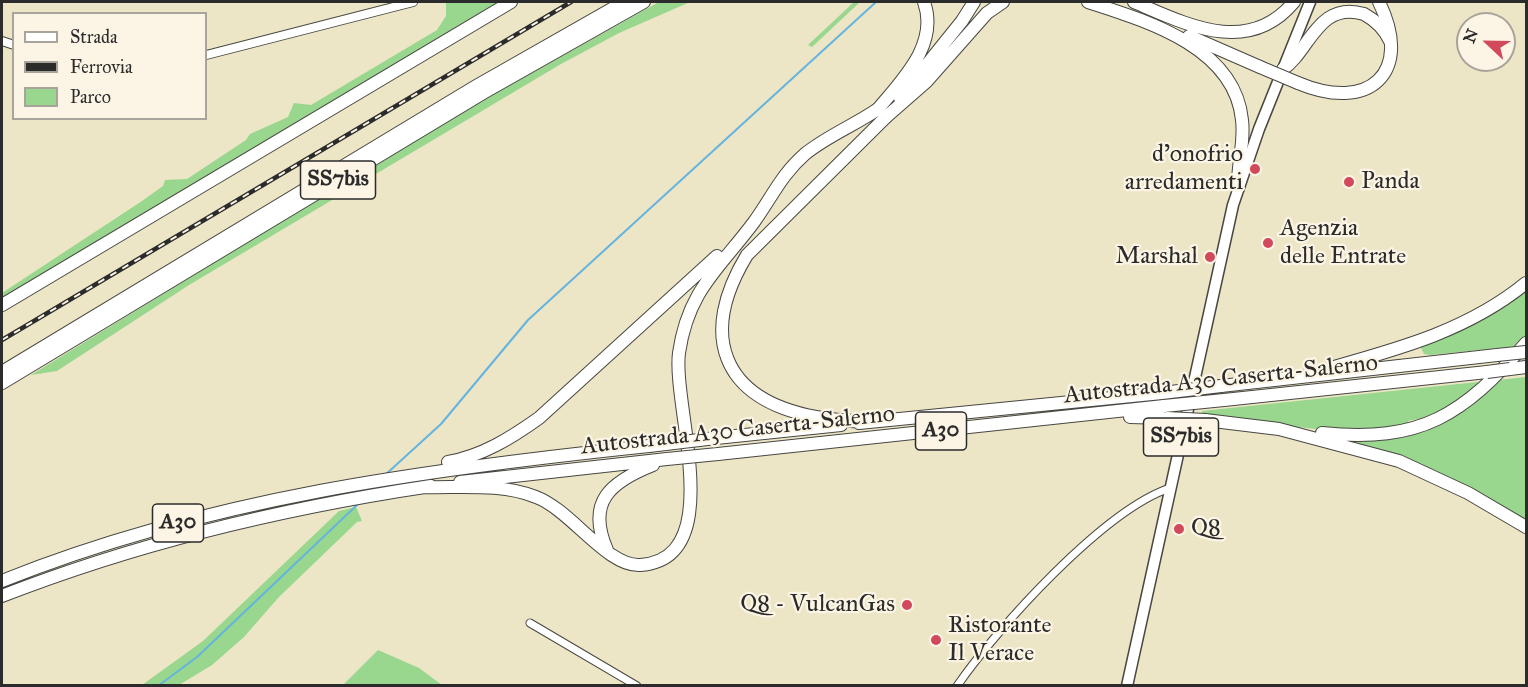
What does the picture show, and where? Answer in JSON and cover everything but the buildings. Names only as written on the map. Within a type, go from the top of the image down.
[{"type":"highway","points":[[2,305],[511,2]]},
{"type":"highway","points":[[525,58],[576,21],[610,2]]},
{"type":"highway","name":"SS7bis","points":[[2,383],[32,359],[525,58],[624,2]]},
{"type":"highway","name":"SS7bis","points":[[2,372],[32,359],[442,117],[644,2]]},
{"type":"highway","points":[[882,113],[923,47],[927,18],[924,2]]},
{"type":"highway","points":[[866,422],[815,417],[777,404],[749,389],[738,379],[728,362],[720,330],[723,308],[734,277],[743,263],[771,229],[922,70],[962,21],[974,2]]},
{"type":"highway","points":[[424,487],[497,488],[534,496],[568,516],[609,554],[627,564],[639,565],[661,560],[677,548],[686,530],[690,473],[679,356],[687,319],[702,286],[760,213],[782,176],[793,165],[808,152],[882,113],[926,82],[987,14],[1004,2]]},
{"type":"highway","points":[[1088,2],[1105,3]]},
{"type":"highway","points":[[1134,2],[1201,29],[1226,33],[1264,24],[1294,2]]},
{"type":"highway","name":"SS7bis","points":[[1105,3],[1298,83],[1335,94],[1364,91],[1375,85],[1386,69],[1391,31],[1379,2]]},
{"type":"highway","name":"SS7bis","points":[[1105,3],[1164,31],[1213,61],[1233,87],[1242,119],[1238,188]]},
{"type":"highway","name":"SS7bis","points":[[1283,69],[1289,64],[1313,27],[1332,12],[1349,9],[1360,12],[1380,27],[1390,42]]},
{"type":"highway","name":"SS7bis","points":[[1164,31],[1195,39]]},
{"type":"highway","points":[[722,261],[746,243],[771,229]]},
{"type":"highway","points":[[415,471],[486,450],[511,438],[539,418],[741,237]]},
{"type":"highway","points":[[1300,377],[1443,333],[1494,306],[1527,283]]},
{"type":"highway","points":[[1165,412],[1205,420],[1279,429],[1370,436],[1425,425],[1473,399],[1527,343]]},
{"type":"highway","name":"Autostrada A30 Caserta-Salerno","points":[[415,471],[866,422],[1162,393],[1527,352]]},
{"type":"highway","name":"Autostrada A30 Caserta-Salerno","points":[[2,596],[93,563],[166,541],[320,504],[424,487],[491,477],[1090,415],[1165,412],[1224,400],[1527,367]]},
{"type":"highway","points":[[1279,429],[1399,461],[1468,493],[1527,527]]},
{"type":"highway","points":[[609,554],[598,525],[600,509],[608,492],[626,476],[667,459]]},
{"type":"highway","name":"A30","points":[[2,581],[195,518],[361,480],[415,471]]},
{"type":"main road","name":"SS7bis","points":[[1127,686],[1238,188],[1310,2]]},
{"type":"street","points":[[207,55],[413,2]]},
{"type":"street","points":[[957,686],[971,666],[1034,595],[1097,534],[1149,495],[1170,488]]},
{"type":"street","points":[[530,623],[637,686]]},
{"type":"green space","points":[[446,2],[502,2],[2,299],[2,293],[142,201],[163,186],[165,180],[187,179],[246,140],[250,134],[288,117],[294,103],[311,105],[437,30],[446,16]]},
{"type":"green space","points":[[659,2],[690,2],[619,33],[561,64],[189,285],[57,371],[31,375],[444,122]]},
{"type":"green space","points":[[854,2],[860,2],[812,47],[808,45]]},
{"type":"green space","points":[[1526,288],[1526,336],[1518,346],[1424,354],[1420,346]]},
{"type":"green space","points":[[1526,377],[1526,526],[1347,442],[1467,408],[1498,380]]},
{"type":"green space","points":[[1487,381],[1438,415],[1408,421],[1410,426],[1344,432],[1203,417],[1202,411]]},
{"type":"green space","points":[[356,507],[362,521],[357,522],[278,598],[244,637],[212,665],[179,685],[142,685],[203,641],[339,511]]},
{"type":"green space","points":[[378,650],[419,668],[442,685],[343,685]]},
{"type":"waterway","points":[[384,476],[441,424],[528,320],[876,2]]},
{"type":"waterway","points":[[158,686],[197,657],[358,504]]},
{"type":"railway","points":[[2,340],[571,2]]},
{"type":"place","name":"d'onofrio arredamenti","points":[[1255,169]]},
{"type":"place","name":"Panda","points":[[1349,182]]},
{"type":"place","name":"Agenzia delle Entrate","points":[[1268,243]]},
{"type":"place","name":"Marshal","points":[[1210,257]]},
{"type":"place","name":"Q8","points":[[1179,529]]},
{"type":"place","name":"Q8 - VulcanGas","points":[[907,605]]},
{"type":"place","name":"Ristorante Il Verace","points":[[936,640]]}]
